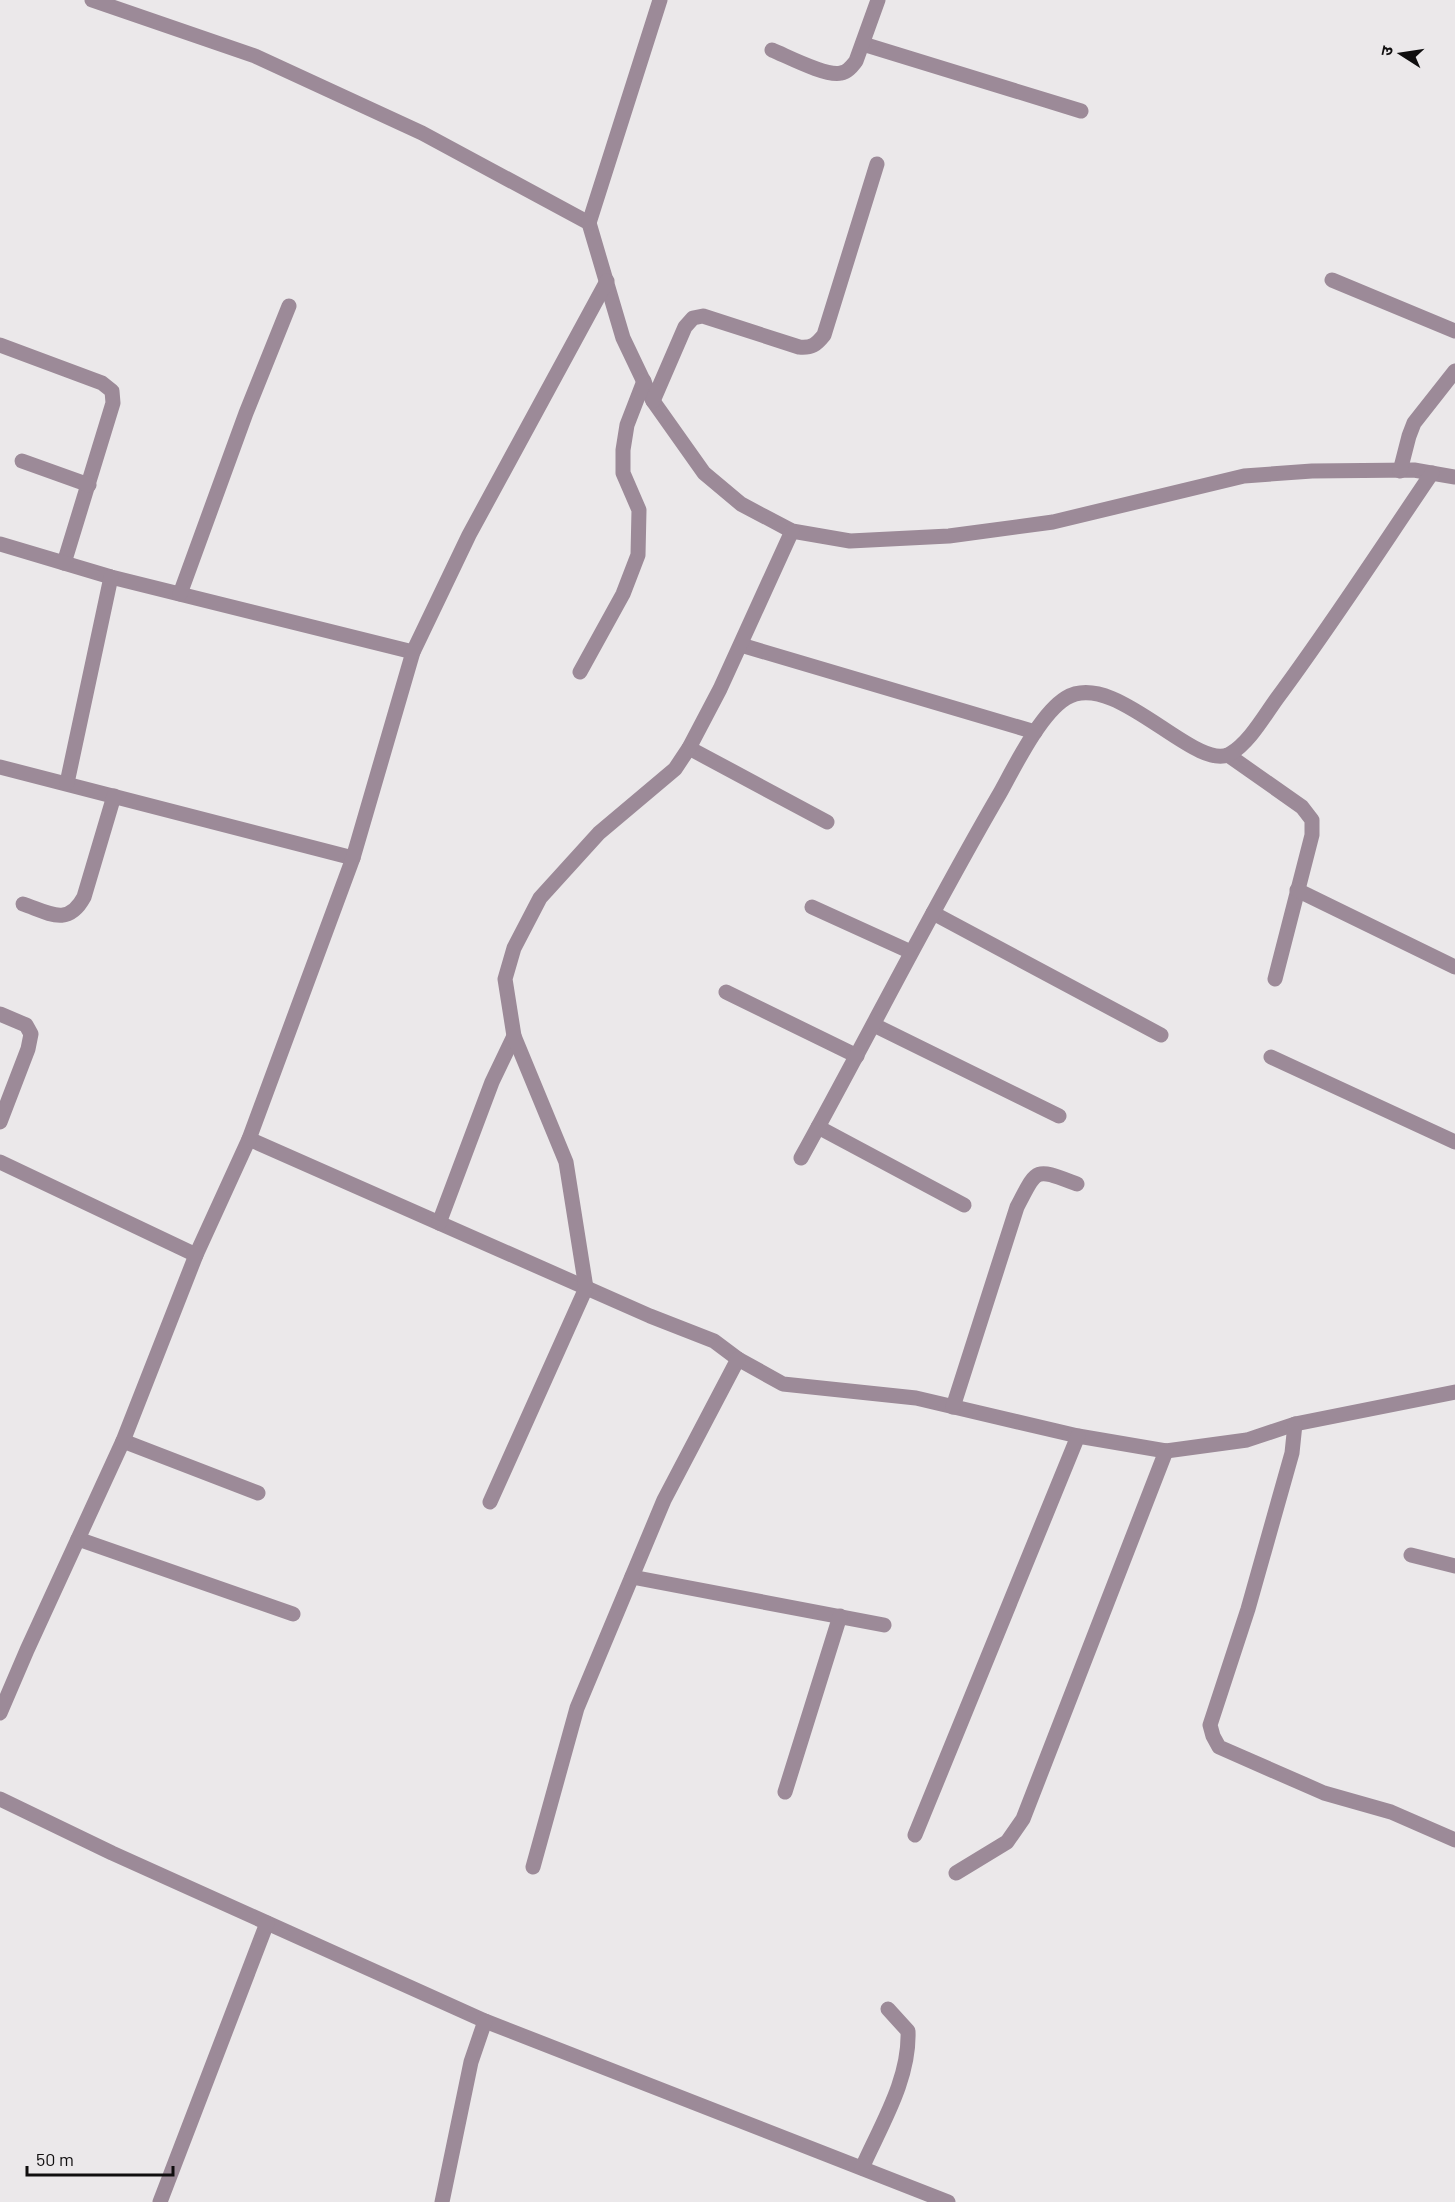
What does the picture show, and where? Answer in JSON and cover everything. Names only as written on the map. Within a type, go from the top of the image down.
[{"type":"street","points":[[92,0],[255,56],[422,133],[589,223]]},
{"type":"street","points":[[660,0],[589,223],[623,338],[653,401],[704,473],[741,504],[792,531],[850,541],[949,536],[1053,522],[1244,476],[1312,471],[1400,471],[1455,477]]},
{"type":"street","points":[[772,50],[830,73],[842,73],[850,68],[863,44],[878,0]]},
{"type":"street","points":[[863,44],[1081,111]]},
{"type":"street","points":[[653,401],[680,336],[693,318],[703,316],[799,347],[808,348],[816,345],[824,335],[877,164]]},
{"type":"street","points":[[1332,280],[1455,331]]},
{"type":"street","points":[[0,1713],[123,1441],[196,1255],[249,1139],[353,858],[413,652],[469,535],[607,281]]},
{"type":"street","points":[[180,594],[246,413],[289,306]]},
{"type":"street","points":[[0,345],[102,383],[112,390],[113,403],[64,563]]},
{"type":"street","points":[[1400,471],[1408,436],[1414,423],[1455,371]]},
{"type":"street","points":[[580,672],[624,594],[638,555],[639,510],[623,473],[623,450],[627,425],[644,381]]},
{"type":"street","points":[[22,461],[89,485]]},
{"type":"street","points":[[801,1158],[911,952],[1035,732],[1057,704],[1069,696],[1085,693],[1100,694],[1149,718],[1205,753],[1217,757],[1228,755],[1246,740],[1298,670],[1432,473]]},
{"type":"street","points":[[490,1502],[586,1288],[566,1162],[514,1036],[505,980],[514,948],[540,898],[599,833],[675,769],[689,748],[741,645],[792,531]]},
{"type":"street","points":[[0,544],[111,578],[413,652]]},
{"type":"street","points":[[67,783],[111,578]]},
{"type":"street","points":[[741,645],[1035,732]]},
{"type":"street","points":[[689,748],[827,822]]},
{"type":"street","points":[[1228,755],[1302,807],[1312,820],[1312,835],[1275,979]]},
{"type":"street","points":[[0,767],[353,858]]},
{"type":"street","points":[[23,904],[54,915],[69,915],[78,909],[84,897],[114,795]]},
{"type":"street","points":[[1297,890],[1455,967]]},
{"type":"street","points":[[812,907],[911,952]]},
{"type":"street","points":[[933,913],[1161,1035]]},
{"type":"street","points":[[726,992],[857,1056]]},
{"type":"street","points":[[0,1014],[26,1025],[31,1034],[28,1049],[0,1122]]},
{"type":"street","points":[[874,1025],[1059,1116]]},
{"type":"street","points":[[439,1223],[492,1082],[514,1036]]},
{"type":"street","points":[[1271,1057],[1455,1142]]},
{"type":"street","points":[[818,1127],[964,1205]]},
{"type":"street","points":[[249,1139],[650,1316],[714,1341],[738,1359],[783,1384],[916,1398],[1078,1436],[1166,1451],[1247,1440],[1295,1424],[1455,1392]]},
{"type":"street","points":[[0,1162],[196,1255]]},
{"type":"street","points":[[953,1407],[1017,1207],[1033,1177],[1040,1173],[1050,1174],[1077,1184]]},
{"type":"street","points":[[533,1867],[577,1708],[664,1500],[738,1359]]},
{"type":"street","points":[[1295,1424],[1292,1453],[1248,1609],[1210,1725],[1213,1736],[1219,1747],[1324,1793],[1391,1812],[1455,1840]]},
{"type":"street","points":[[915,1835],[1078,1436]]},
{"type":"street","points":[[123,1441],[258,1493]]},
{"type":"street","points":[[956,1874],[1007,1842],[1023,1818],[1166,1451]]},
{"type":"street","points":[[78,1539],[293,1614]]},
{"type":"street","points":[[1411,1555],[1455,1566]]},
{"type":"street","points":[[632,1577],[884,1625]]},
{"type":"street","points":[[785,1792],[840,1616]]},
{"type":"street","points":[[0,1799],[112,1853],[485,2021],[948,2202]]},
{"type":"street","points":[[160,2202],[267,1923]]},
{"type":"street","points":[[862,2168],[898,2088],[909,2052],[908,2031],[888,2009]]},
{"type":"street","points":[[442,2202],[471,2062],[485,2021]]}]
